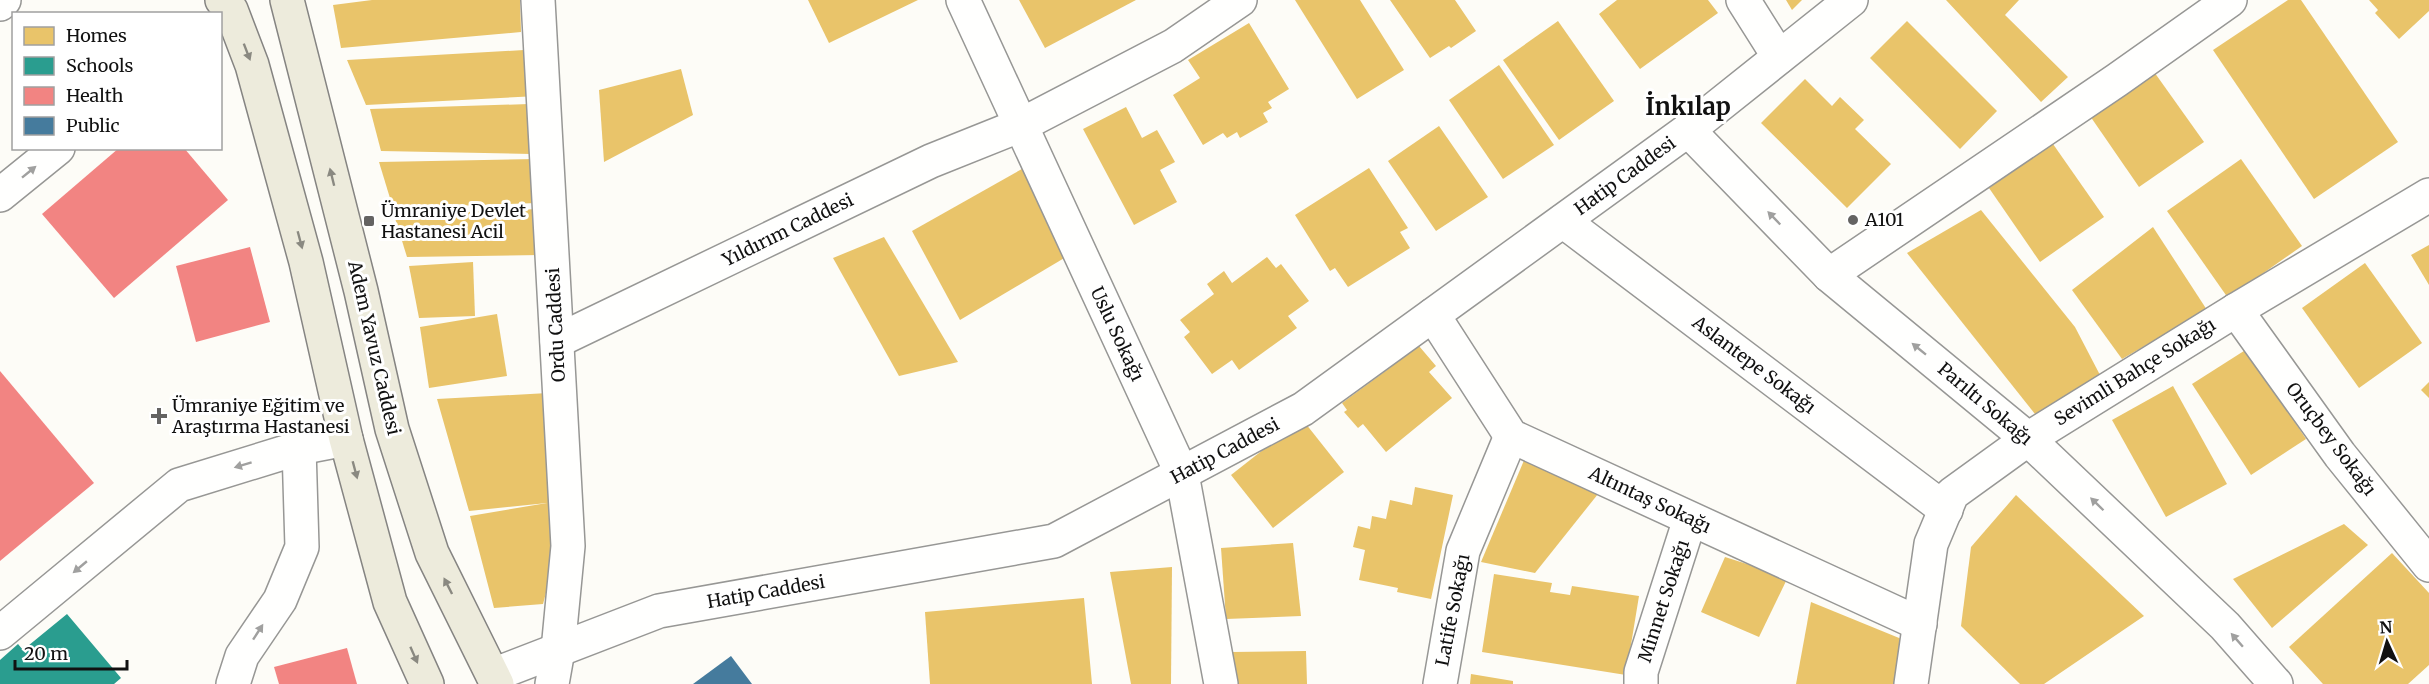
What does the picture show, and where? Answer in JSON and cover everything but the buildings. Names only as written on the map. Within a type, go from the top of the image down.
[{"type":"main road","name":"Adem Yavuz Caddesi","points":[[287,0],[362,291],[392,429],[432,553],[489,681]]},
{"type":"main road","points":[[224,9],[252,65],[297,231],[346,439],[390,602],[427,684]]},
{"type":"main road","points":[[346,439],[392,429]]},
{"type":"street","points":[[0,4],[4,0]]},
{"type":"street","name":"Ordu Caddesi","points":[[538,0],[568,546],[558,650],[552,684]]},
{"type":"street","name":"Uslu Sokağı","points":[[963,0],[1182,474],[1221,684]]},
{"type":"street","name":"Yıldırım Caddesi","points":[[557,341],[931,161],[1021,125],[1173,46],[1240,0]]},
{"type":"street","points":[[1743,0],[1779,57]]},
{"type":"street","name":"Hatip Caddesi","points":[[489,681],[558,650],[659,611],[1054,541],[1303,409],[1688,130],[1851,0]]},
{"type":"street","points":[[1829,275],[2117,80],[2230,0]]},
{"type":"street","name":"Parıltı Sokağı","points":[[1688,130],[1829,275],[2028,439],[2225,626],[2276,684]]},
{"type":"street","points":[[0,195],[56,150]]},
{"type":"street","name":"Sevimli Bahçe Sokağı","points":[[1911,684],[1931,544],[1952,494],[2028,439],[2236,310],[2429,195]]},
{"type":"street","name":"Aslantepe Sokağı","points":[[1563,221],[1946,510]]},
{"type":"street","name":"Oruçbey Sokağı","points":[[2236,310],[2340,455],[2429,566]]},
{"type":"street","points":[[1433,315],[1511,436]]},
{"type":"street","name":"Altıntaş Sokağı","points":[[1511,436],[1920,624]]},
{"type":"street","name":"Latife Sokağı","points":[[1440,684],[1463,551],[1511,436]]},
{"type":"street","points":[[0,633],[179,485],[299,448],[346,439]]},
{"type":"street","points":[[233,684],[242,656],[280,600],[302,547],[299,448]]},
{"type":"street","name":"Minnet Sokağı","points":[[1641,684],[1641,672],[1690,519]]},
{"type":"place","name":"A101","points":[[1853,220]]},
{"type":"place","name":"Ümraniye Devlet Hastanesi Acil","points":[[369,221]]},
{"type":"place","name":"Ümraniye Eğitim ve Araştırma Hastanesi","points":[[159,416]]},
{"type":"district","name":"İnkılap","points":[[1688,107]]}]
